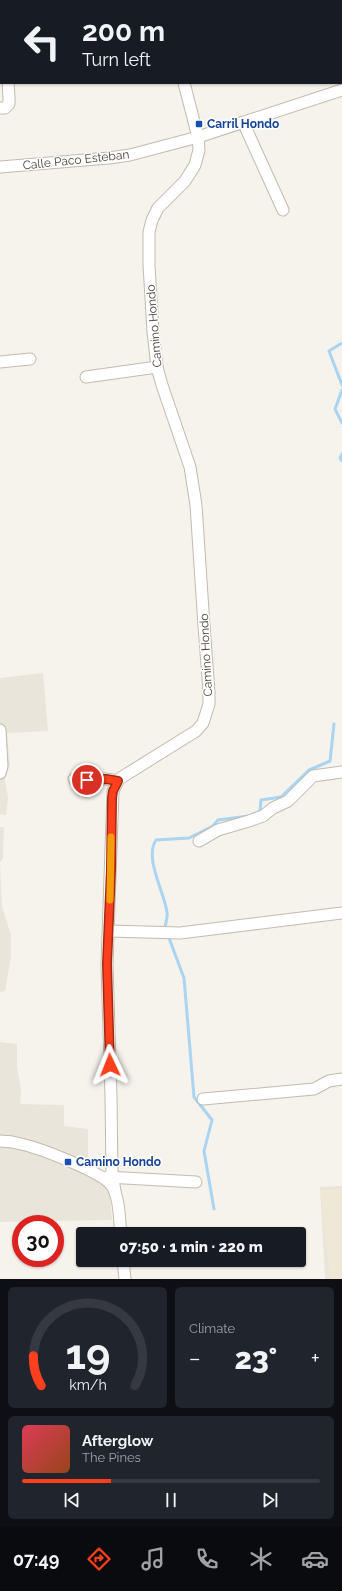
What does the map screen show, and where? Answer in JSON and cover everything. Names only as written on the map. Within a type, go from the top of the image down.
[{"type":"street","points":[[0,108],[5,108],[8,104],[8,84]]},
{"type":"street","name":"Camino Hondo","points":[[118,781],[196,731],[203,723],[209,704],[198,516],[190,466],[157,366],[153,332],[149,232],[152,220],[158,208],[185,181],[195,166],[199,150],[198,137],[184,84]]},
{"type":"street","name":"Calle Paco Esteban","points":[[0,167],[110,158],[150,150],[198,137],[342,90]]},
{"type":"street","points":[[243,122],[283,210]]},
{"type":"street","points":[[0,362],[30,359]]},
{"type":"street","points":[[86,377],[157,366]]},
{"type":"street","points":[[0,730],[2,766],[0,773]]},
{"type":"street","points":[[199,841],[218,830],[249,822],[263,816],[273,808],[288,801],[313,776],[342,772]]},
{"type":"street","points":[[74,779],[106,779],[118,781],[113,791],[112,802],[107,964],[112,1180],[119,1227]]},
{"type":"street","points":[[109,931],[180,933],[342,912]]},
{"type":"street","points":[[203,1099],[314,1089],[329,1081],[342,1079]]},
{"type":"street","points":[[0,1141],[13,1142],[35,1148],[112,1180],[196,1182]]},
{"type":"street","points":[[124,1267],[125,1279]]},
{"type":"shaded area","points":[[43,673],[48,731],[7,733],[10,765],[5,780],[8,798],[6,815],[0,814],[0,678]]},
{"type":"shaded area","points":[[0,827],[4,827],[3,858],[0,863]]},
{"type":"shaded area","points":[[0,863],[2,907],[11,935],[11,957],[5,991],[0,992]]},
{"type":"shaded area","points":[[0,1042],[17,1044],[17,1068],[21,1089],[20,1104],[64,1105],[64,1126],[88,1129],[88,1159],[102,1171],[110,1193],[112,1220],[64,1221],[64,1215],[12,1215],[12,1222],[0,1222]]},
{"type":"shaded area","points":[[342,1186],[342,1279],[325,1279],[320,1187]]},
{"type":"shaded area","points":[[342,1189],[342,1279],[330,1279],[320,1190]]},
{"type":"waterway","points":[[342,343],[329,351],[342,385]]},
{"type":"waterway","points":[[342,390],[335,409],[342,423]]},
{"type":"waterway","points":[[342,454],[340,458],[342,461]]},
{"type":"waterway","points":[[165,927],[167,912],[153,865],[152,856],[153,847],[156,840],[189,838],[213,826],[218,820],[249,816],[260,811],[261,800],[281,797],[309,770],[330,761],[334,724]]},
{"type":"waterway","points":[[169,938],[184,978],[194,1097],[212,1120],[204,1151],[214,1209]]},
{"type":"slow traffic","points":[[110,900],[111,837]]},
{"type":"place","name":"Carril Hondo","points":[[199,124]]},
{"type":"place","name":"Camino Hondo","points":[[68,1162]]},
{"type":"route","points":[[87,780],[110,779],[118,781],[115,785],[112,798],[107,964],[110,1065]]}]
